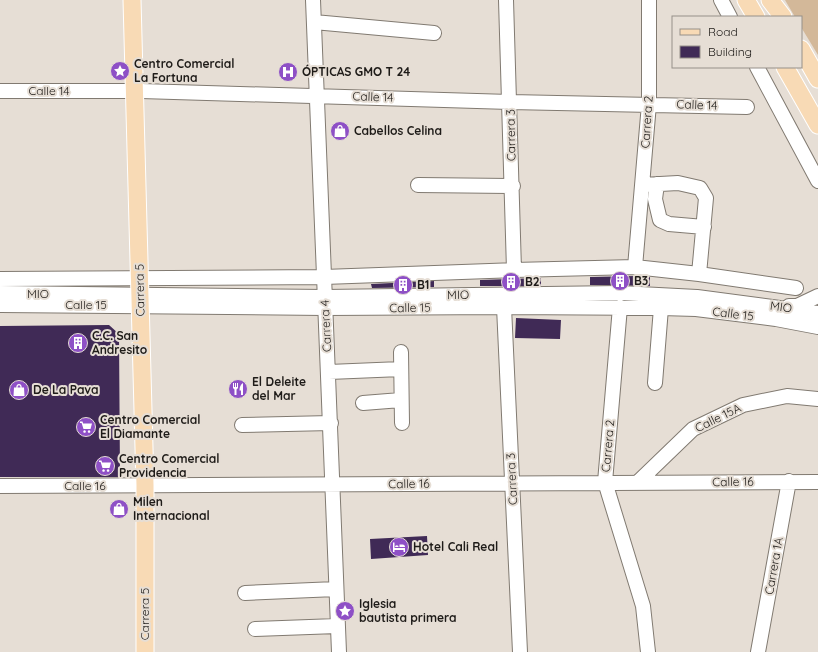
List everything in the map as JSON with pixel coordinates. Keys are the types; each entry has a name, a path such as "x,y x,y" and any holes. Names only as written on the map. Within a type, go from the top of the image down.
{"main road":[{"name":"Carrera 5","path":"132,0 145,485 145,652"},
{"path":"746,0 755,16"},
{"path":"770,0 782,16"},
{"path":"802,51 818,79"},
{"path":"786,68 818,125"}],"street":[{"name":"Carrera 4","path":"313,0 339,652"},
{"name":"Carrera 3","path":"506,0 514,270"},
{"name":"Carrera 2","path":"635,268 649,104 649,0"},
{"path":"721,0 729,16"},
{"path":"314,22 434,33"},
{"path":"758,68 818,181"},
{"name":"Calle 14","path":"0,91 135,91 747,107"},
{"path":"657,184 655,199 660,220 669,224 704,227"},
{"path":"642,185 678,184 700,188 706,198 699,274"},
{"path":"418,185 512,186"},
{"name":"Calle 15","path":"0,304 324,277 514,270 635,268 699,274 796,288"},
{"name":"Calle 15","path":"0,280 140,292"},
{"name":"MIO","path":"0,294 140,292 325,303 620,293 697,297 818,313"},
{"path":"779,307 797,306 818,296"},
{"name":"Calle 15","path":"325,303 504,307 620,307 704,310 776,319 818,327"},
{"name":"Carrera 3","path":"504,307 520,652"},
{"name":"Carrera 2","path":"620,307 605,482 643,606 648,652"},
{"path":"655,383 661,308"},
{"path":"401,352 402,423"},
{"path":"329,372 401,369"},
{"name":"Calle 15A","path":"637,483 692,429 743,405 787,396 818,399"},
{"path":"363,403 402,400"},
{"path":"242,425 331,423"},
{"name":"Carrera 1A","path":"758,652 789,481"},
{"name":"Calle 16","path":"0,486 333,485 512,482 818,482"},
{"path":"245,594 336,589"},
{"path":"255,629 337,626"}],"shaded area":[{"path":"785,0 818,0 818,55 802,29 802,16 794,16"}],"building":[{"name":"B3","path":"590,277 650,277 650,286 590,285"},
{"path":"541,278 541,286 480,286 480,280"},
{"path":"434,281 434,287 372,288 371,284"},
{"path":"516,318 561,320 560,339 515,338"},
{"path":"109,325 119,334 120,477 0,477 0,326"},
{"name":"Hotel Cali Real","path":"427,536 428,555 371,559 370,539"}],"place":[{"name":"Centro Comercial La Fortuna","path":"120,71"},
{"name":"ÓPTICAS GMO T 24","path":"288,72"},
{"name":"Cabellos Celina","path":"340,131"},
{"name":"B3","path":"620,281"},
{"name":"B2","path":"511,282"},
{"name":"B1","path":"403,285"},
{"name":"C.C. San Andresito","path":"78,343"},
{"name":"El Deleite del Mar","path":"238,389"},
{"name":"De La Pava","path":"19,390"},
{"name":"Centro Comercial El Diamante","path":"86,427"},
{"name":"Centro Comercial Providencia","path":"105,466"},
{"name":"Milen Internacional","path":"119,509"},
{"name":"Hotel Cali Real","path":"399,547"},
{"name":"Iglesia bautista primera","path":"345,611"}]}
